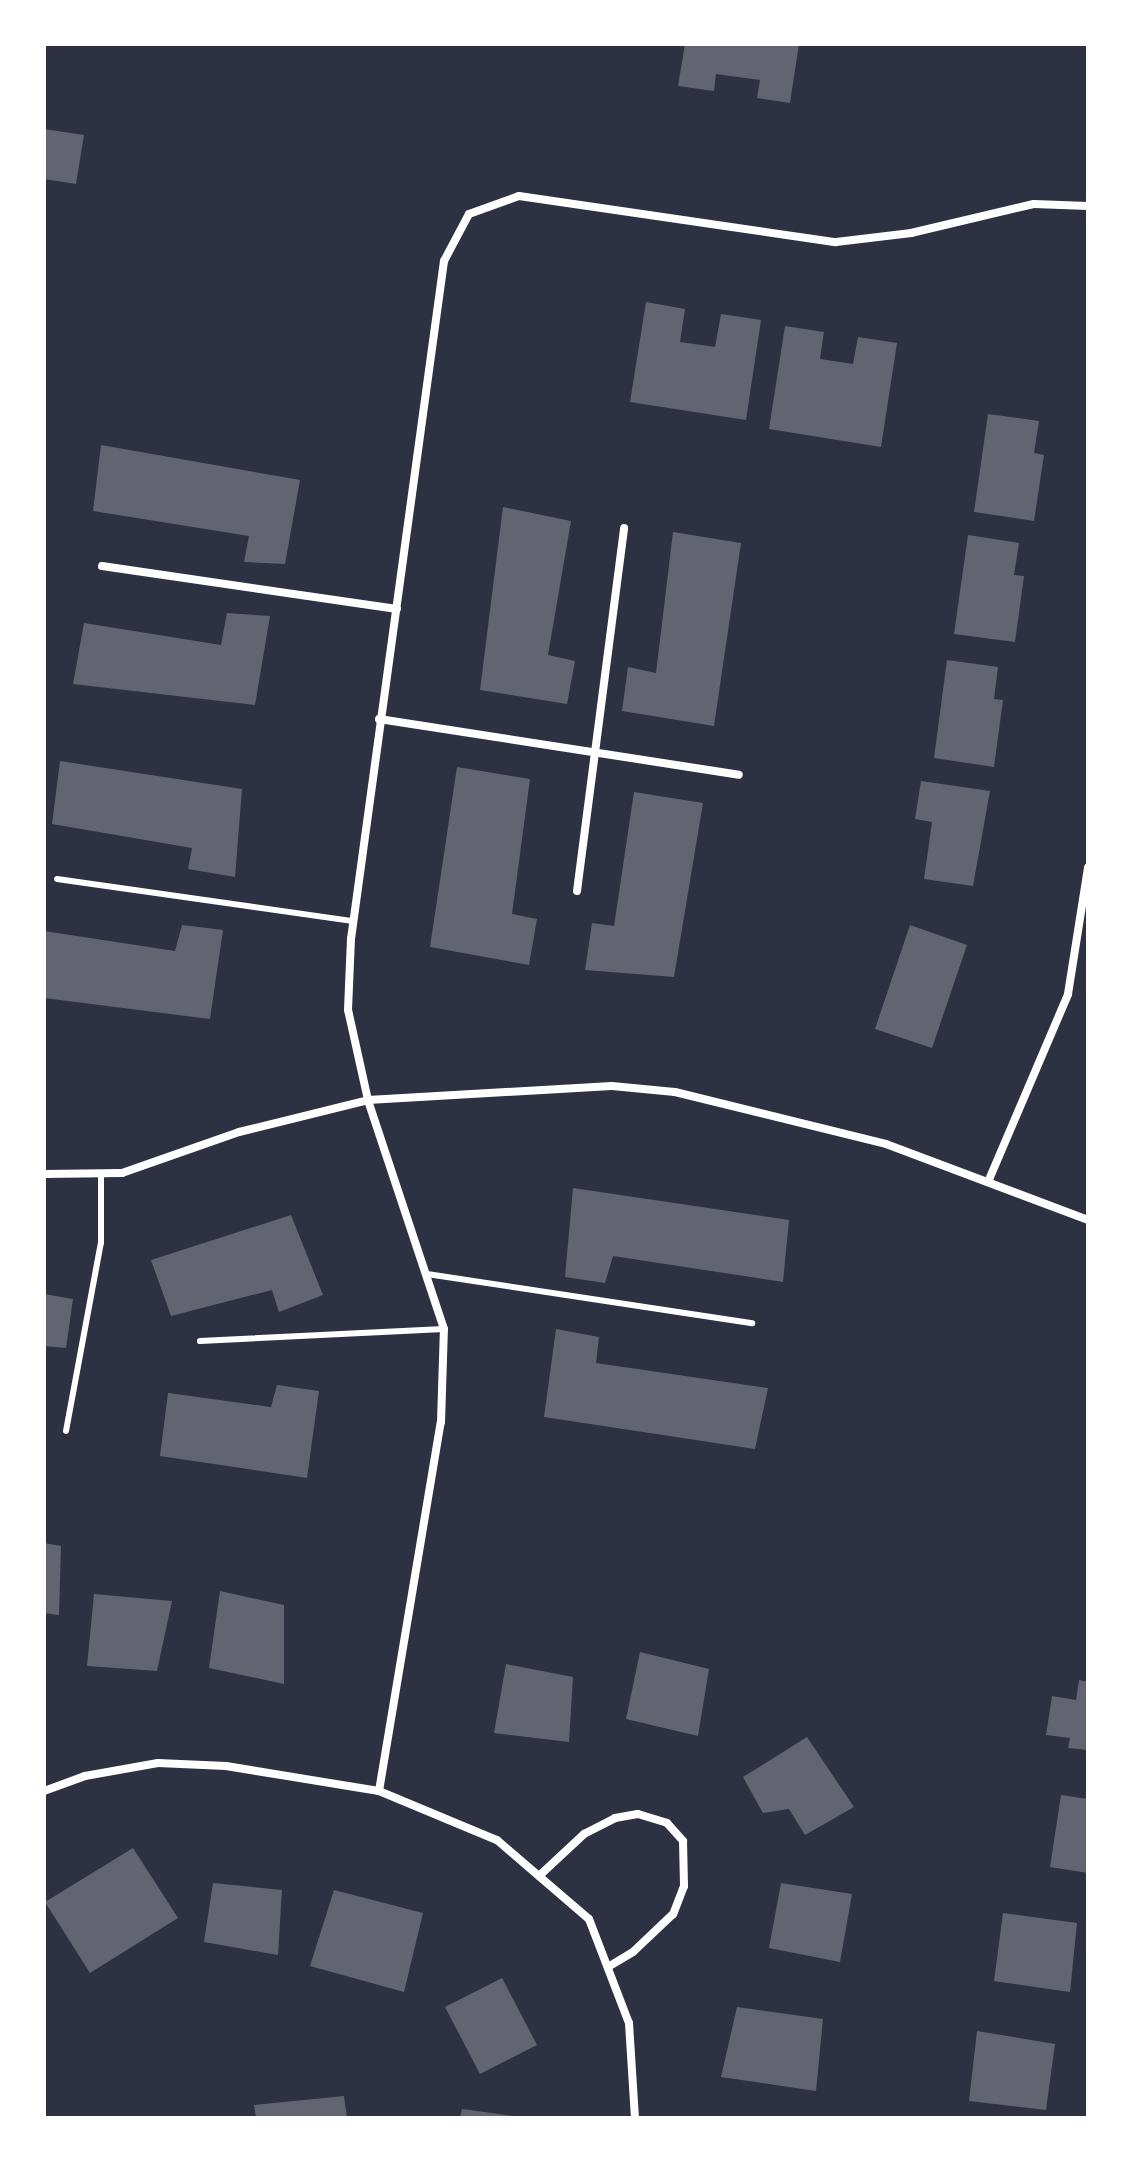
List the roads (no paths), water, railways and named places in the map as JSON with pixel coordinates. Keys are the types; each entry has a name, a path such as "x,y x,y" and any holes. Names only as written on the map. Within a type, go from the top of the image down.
{"street":[{"path":"379,1791 439,1436 444,1329 368,1100 348,1010 353,921 444,261 469,214 519,196 836,242 911,233 1034,204 1088,206"},
{"path":"577,891 624,528"},
{"path":"102,566 397,609"},
{"path":"379,719 739,775"},
{"path":"988,1182 1068,994 1088,868"},
{"path":"44,1174 122,1173 239,1132 368,1100 612,1086 675,1092 886,1144 1088,1220"},
{"path":"44,1791 85,1776 158,1763 226,1766 379,1791 497,1840 589,1919 629,2023 635,2118"},
{"path":"539,1876 584,1834 615,1818 638,1814 667,1823 683,1841 684,1886 673,1914 633,1952 608,1967"}],"lane":[{"path":"57,879 353,921"},
{"path":"66,1431 101,1243 101,1174"},
{"path":"427,1274 752,1323"},
{"path":"200,1341 444,1329"}]}
